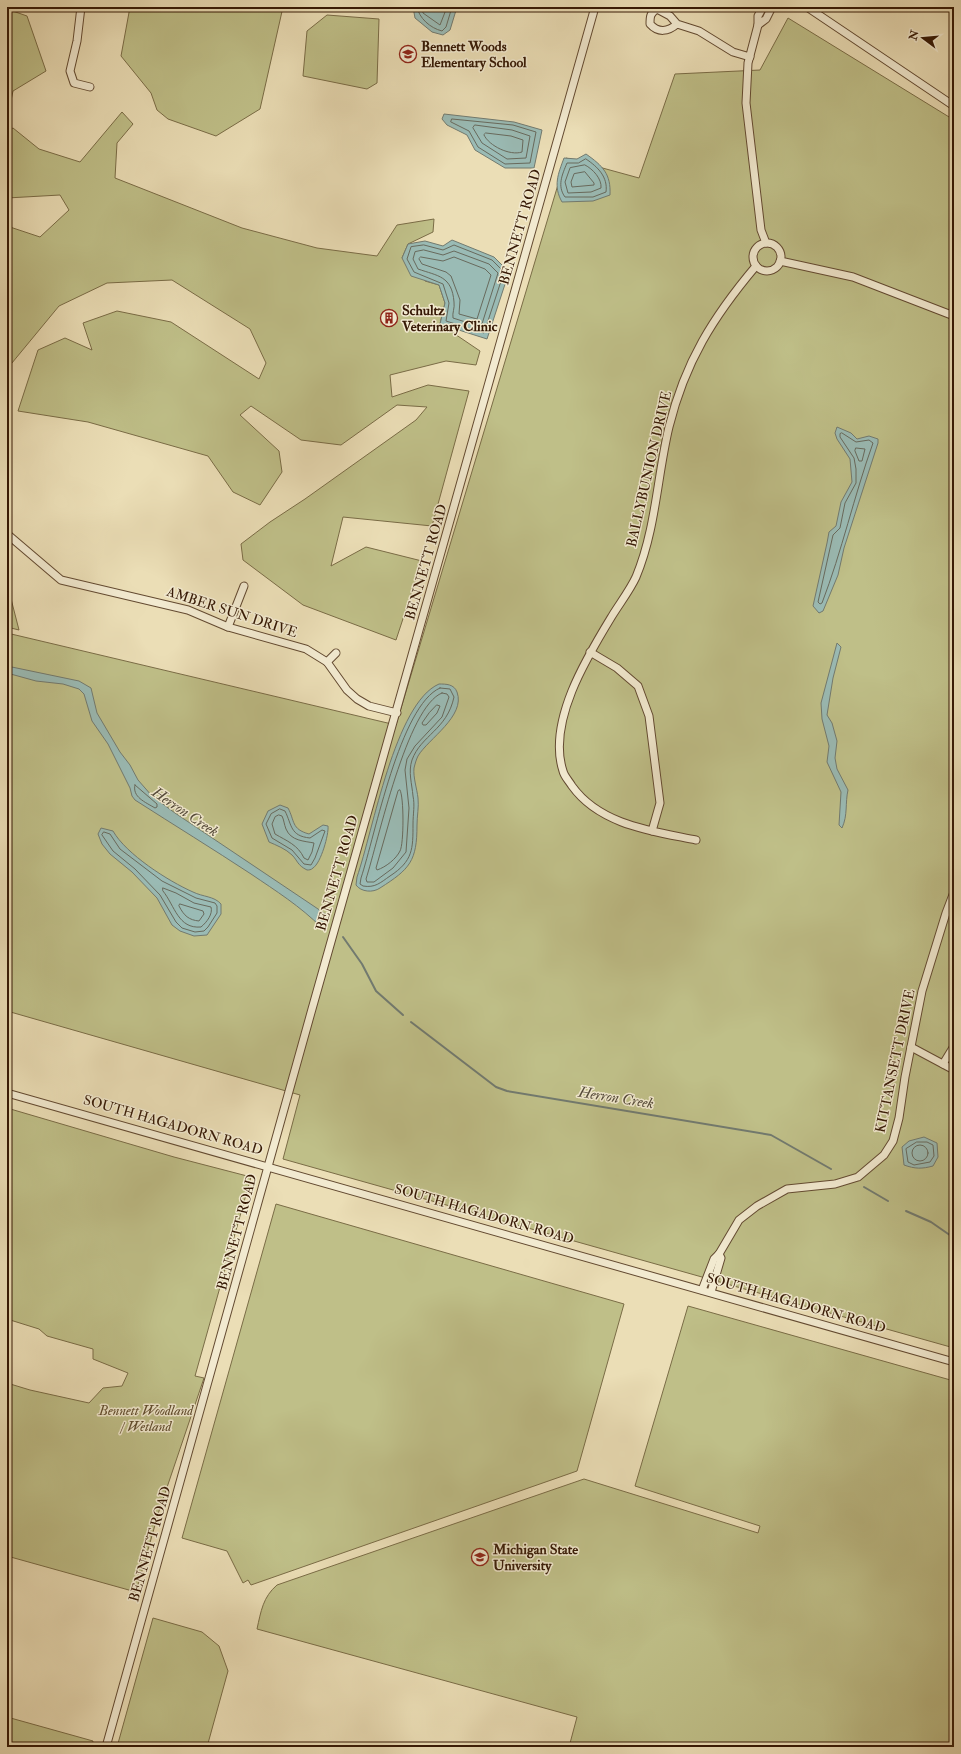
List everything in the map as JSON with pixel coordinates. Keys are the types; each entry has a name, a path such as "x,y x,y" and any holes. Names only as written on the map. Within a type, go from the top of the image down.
{"street":[{"path":"82,7 77,41 70,71 74,83 90,87"},
{"name":"BENNETT ROAD","path":"106,1747 268,1166 595,7"},
{"path":"763,7 758,16 758,25 750,57 746,83 746,105 762,230 766,243"},
{"path":"758,25 766,19 772,7"},
{"path":"807,7 954,106"},
{"path":"677,24 699,31 733,52 750,57"},
{"path":"766,243 774,245 778,248 780,253 780,261 776,268 763,271 756,266 753,257 754,251 761,244 766,243"},
{"path":"780,261 853,278 954,316"},
{"name":"BALLYBUNION DRIVE","path":"696,840 652,831 609,818 580,797 563,772 558,741 564,712 590,652 636,578 650,535 669,428 683,381 707,331 734,292 756,266"},
{"name":"AMBER SUN DRIVE","path":"7,534 61,580 188,610 228,626 306,649 327,662 347,690 357,699 369,706 397,713"},
{"path":"228,626 244,586"},
{"path":"590,652 617,668 638,686 649,716 660,803 652,831"},
{"path":"327,662 336,653"},
{"name":"KITTANSETT DRIVE","path":"702,1290 714,1259 719,1254 739,1220 757,1206 787,1190 835,1184 858,1178 884,1155 893,1141 900,1118 904,1077 922,992 946,913 954,892"},
{"path":"943,1064 954,1046"},
{"path":"911,1047 954,1070"},
{"name":"SOUTH HAGADORN ROAD","path":"7,1093 954,1362"},
{"name":"KITTANSETT DRIVE","path":"711,1292 721,1258 719,1254"}],"green space":[{"path":"130,7 283,7 260,109 216,136 168,119 157,110 151,93 121,56"},
{"path":"7,9 27,16 46,71 13,91 8,115"},
{"path":"327,15 379,19 377,83 367,89 303,76 307,31"},
{"path":"788,18 954,120 954,1348 283,1159 300,1095 7,1011 7,633 396,725 566,158 639,178 675,74 760,70"},
{"path":"122,112 133,124 117,143 115,178 242,228 317,248 377,256 397,225 434,219 433,232 408,244 402,258 425,281 439,285 445,303 440,324 480,351 476,365 446,361 390,375 392,397 428,385 469,391 432,526 343,517 331,566 366,547 422,561 396,640 303,605 243,560 241,544 416,420 427,407 397,405 341,445 301,440 251,406 240,415 279,451 282,472 260,505 233,492 208,456 88,422 18,411 38,350 65,338 92,350 83,323 117,311 171,322 259,379 266,363 250,329 172,280 107,283 59,306 7,369 7,226 40,237 69,210 60,195 7,198 7,131 13,128 39,149 80,162"},
{"path":"7,590 9,591 19,630 7,627"},
{"name":"Bennett Woodland / Wetland","path":"7,1108 174,1157 251,1177 195,1376 204,1378 159,1511 136,1592 7,1556 7,1383 30,1390 89,1403 103,1388 122,1386 128,1373 93,1359 93,1349 47,1336 39,1329 7,1319"},
{"path":"276,1204 624,1304 577,1471 251,1585 248,1580 243,1583 227,1551 182,1538"},
{"path":"688,1306 954,1381 954,1747 569,1747 577,1717 257,1629 261,1610 266,1599 277,1585 584,1479 758,1533 760,1526 635,1486"},
{"path":"153,1618 202,1632 219,1646 228,1671 207,1747 117,1747"},
{"path":"7,1717 93,1741 92,1747 7,1747"}],"water":[{"path":"413,7 457,7 450,30 443,35 432,32 415,18"},
{"path":"444,114 514,122 542,130 534,168 505,168 475,150 467,135 447,125 442,119"},
{"path":"586,154 605,171 609,181 610,195 593,201 562,202 559,196 557,180 564,158 577,159"},
{"path":"452,240 494,257 509,272 487,339 440,324 445,303 439,285 411,276 402,258 408,244 425,241 443,246"},
{"path":"837,427 851,433 857,439 869,436 878,439 878,443 844,548 838,575 823,611 819,613 813,606 829,532 836,526 841,502 852,482 850,459 837,439 835,433"},
{"path":"837,643 841,647 833,678 827,715 832,723 837,741 835,758 837,769 848,790 845,818 842,828 839,825 841,792 827,762 829,746 822,719 821,703"},
{"path":"7,666 79,681 91,688 97,713 138,780 152,796 327,915 322,928 314,920 270,887 135,800 108,744 92,721 84,694 79,689 63,684 36,681 7,673"},
{"path":"439,684 447,684 454,687 457,692 458,701 456,710 445,727 423,749 415,764 414,775 418,805 417,837 413,856 405,869 377,890 371,891 361,889 356,885 357,877 378,801 398,741 410,716 424,696"},
{"path":"280,805 288,808 294,824 303,832 309,834 323,825 328,826 322,855 312,869 307,870 299,865 290,853 269,842 262,824 268,811"},
{"path":"101,828 113,831 127,849 160,874 197,894 215,899 221,904 221,914 207,935 194,936 180,931 172,925 157,898 132,872 110,854 102,844 98,834"},
{"path":"924,1137 937,1143 938,1157 933,1166 918,1168 904,1165 902,1147 909,1141"}],"waterway":[{"name":"Herron Creek","path":"343,937 362,964 376,991 403,1015"},
{"name":"Herron Creek","path":"411,1022 496,1087 507,1091 771,1135 831,1169"},
{"name":"Herron Creek","path":"864,1187 888,1201"},
{"name":"Herron Creek","path":"906,1211 931,1222 954,1238"}],"place":[{"name":"Bennett Woods Elementary School","path":"408,54"},
{"name":"Schultz Veterinary Clinic","path":"389,318"},
{"name":"Michigan State University","path":"480,1557"}]}
